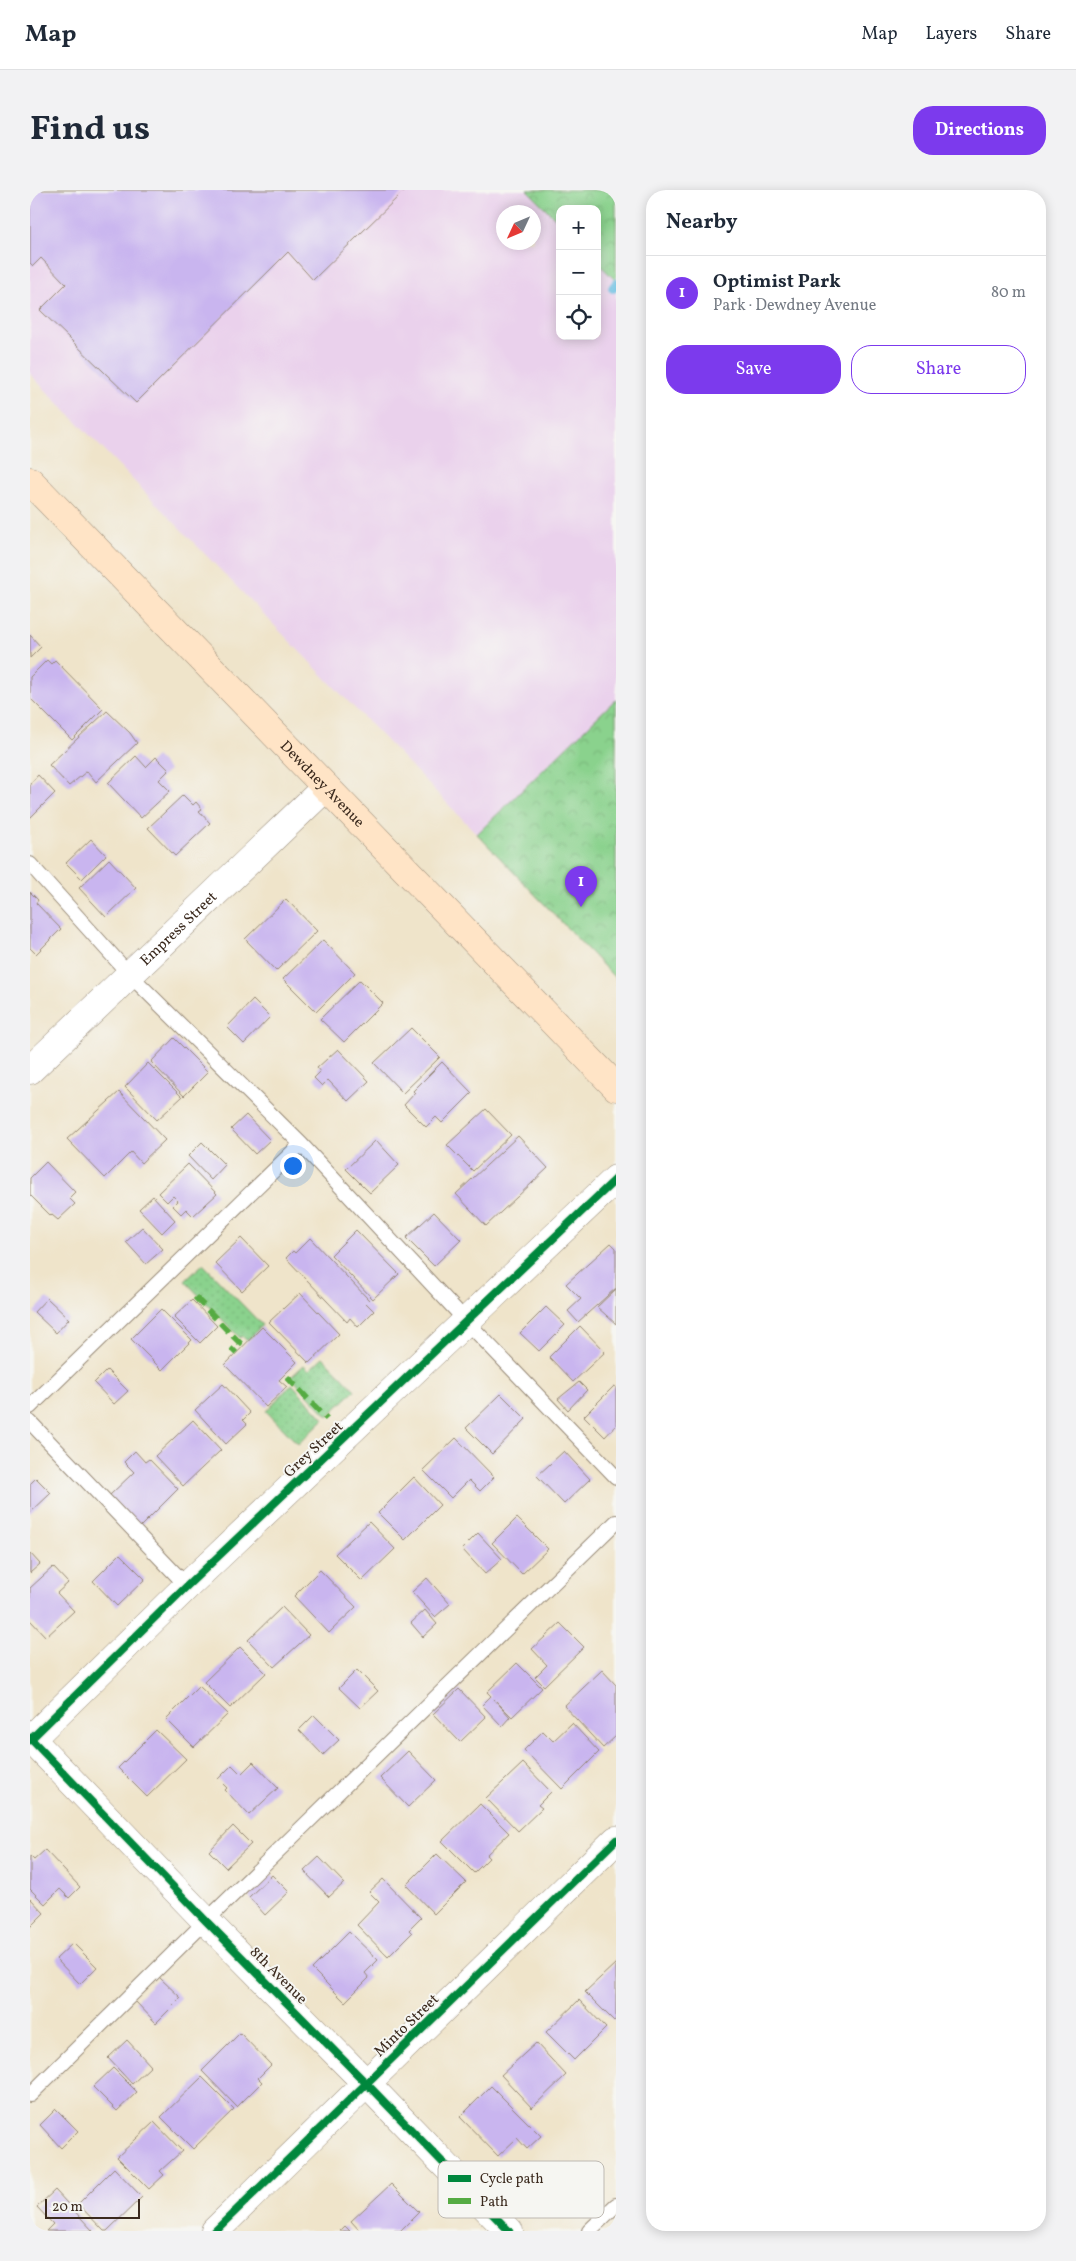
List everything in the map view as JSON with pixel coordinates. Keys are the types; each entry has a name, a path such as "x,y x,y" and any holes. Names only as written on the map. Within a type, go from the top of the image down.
{"main road":[{"name":"Dewdney Avenue","path":"30,481 616,1087"}],"street":[{"name":"Empress Street","path":"30,1070 326,787"},
{"name":"Grey Street","path":"30,1739 187,1586 616,1179"},
{"name":"8th Avenue","path":"30,1739 442,2161"},
{"name":"Minto Street","path":"215,2231 616,1840"},
{"name":"8th Avenue","path":"497,2218 509,2231"}],"lane":[{"path":"30,864 129,974 301,1144 467,1322 616,1477"},
{"path":"30,1407 301,1144"},
{"path":"30,1422 187,1586"},
{"path":"30,2095 616,1522"},
{"path":"604,2217 616,2205"},
{"path":"589,2231 602,2218"}],"shaded area":[{"path":"30,190 527,190 556,219 556,340 601,340 601,266 616,281 616,699 477,834 30,374"}],"green space":[{"path":"527,190 616,190 616,281 601,266 601,205 556,205 556,219"},
{"path":"616,699 616,979 477,834"},
{"path":"203,1264 262,1325 247,1341 242,1336 240,1338 185,1281"},
{"path":"323,1357 355,1390 328,1416 291,1377 304,1365 309,1370"},
{"path":"292,1384 324,1419 298,1444 266,1411"}],"building":[{"path":"30,190 405,190 313,280 288,252 136,403 40,310 66,284 41,258 33,266 30,263"},
{"path":"30,635 41,647 30,658"},
{"path":"47,660 51,664 55,660 103,709 72,740 30,698 30,677"},
{"path":"107,711 130,733 137,743 96,782 87,771 69,786 49,765"},
{"path":"136,756 146,767 156,757 169,770 159,780 170,791 141,818 108,783"},
{"path":"38,775 55,793 30,818 30,784"},
{"path":"183,795 193,805 196,802 202,809 199,811 210,823 175,856 148,828"},
{"path":"91,839 106,855 82,879 66,863"},
{"path":"109,859 136,888 106,917 79,888"},
{"path":"30,892 38,900 36,903 61,929 36,954 30,948"},
{"path":"286,899 317,931 276,971 245,939"},
{"path":"323,940 355,973 316,1012 283,979"},
{"path":"360,980 383,1003 344,1042 320,1019"},
{"path":"253,1000 270,1017 244,1044 227,1027"},
{"path":"411,1028 440,1057 403,1093 374,1063"},
{"path":"174,1038 208,1072 184,1096 151,1062"},
{"path":"338,1049 369,1081 348,1101 328,1080 322,1086 314,1078 320,1072 317,1068"},
{"path":"442,1062 472,1093 442,1123 436,1117 426,1127 404,1105 415,1093 413,1091"},
{"path":"148,1063 182,1097 157,1120 125,1087"},
{"path":"119,1092 165,1140 141,1163 131,1152 105,1178 67,1139"},
{"path":"486,1109 511,1135 473,1171 447,1145"},
{"path":"246,1115 270,1140 255,1154 231,1129"},
{"path":"518,1136 548,1168 486,1226 456,1194"},
{"path":"376,1140 399,1165 370,1193 346,1169"},
{"path":"202,1142 225,1165 211,1180 188,1156"},
{"path":"46,1162 75,1192 69,1198 75,1204 58,1220 51,1216 30,1195 30,1178"},
{"path":"188,1164 217,1194 193,1216 186,1209 181,1214 173,1206 178,1201 173,1196 167,1202 158,1193"},
{"path":"153,1196 175,1220 162,1233 139,1209"},
{"path":"434,1212 461,1240 434,1266 406,1238"},
{"path":"142,1227 163,1249 146,1264 126,1242"},
{"path":"356,1230 399,1274 373,1299 331,1255"},
{"path":"241,1238 268,1266 242,1291 215,1263"},
{"path":"310,1238 369,1300 366,1303 374,1311 358,1327 350,1318 347,1322 286,1258 293,1251 295,1253"},
{"path":"611,1243 616,1248 616,1288 578,1322 568,1311 581,1299 566,1284"},
{"path":"616,1289 616,1324 597,1307"},
{"path":"300,1293 339,1334 309,1363 269,1322"},
{"path":"47,1298 69,1319 56,1333 34,1312"},
{"path":"192,1300 217,1326 200,1343 174,1317"},
{"path":"546,1307 565,1325 539,1351 520,1333"},
{"path":"161,1309 192,1340 162,1370 131,1339"},
{"path":"580,1326 605,1352 573,1382 549,1357"},
{"path":"262,1327 297,1362 279,1380 287,1387 266,1407 225,1365"},
{"path":"107,1370 128,1391 114,1404 94,1383"},
{"path":"579,1382 587,1390 568,1410 558,1399"},
{"path":"223,1384 250,1413 243,1420 247,1424 226,1444 195,1410"},
{"path":"614,1386 616,1387 616,1425 605,1437 584,1416"},
{"path":"501,1394 526,1419 492,1454 466,1428"},
{"path":"193,1420 221,1450 183,1486 155,1456"},
{"path":"456,1438 494,1477 480,1491 469,1480 451,1498 423,1470"},
{"path":"135,1451 145,1462 149,1459 178,1489 139,1528 109,1496 134,1472 124,1462"},
{"path":"564,1451 590,1479 564,1504 537,1476"},
{"path":"414,1477 440,1505 405,1540 378,1513"},
{"path":"36,1478 51,1493 30,1513 30,1484"},
{"path":"517,1518 548,1549 522,1574 492,1543"},
{"path":"369,1522 395,1549 362,1581 335,1554"},
{"path":"478,1533 502,1559 485,1574 462,1549"},
{"path":"30,1553 40,1564 30,1573"},
{"path":"120,1554 145,1579 117,1606 93,1581"},
{"path":"53,1567 68,1583 57,1593 74,1611 46,1637 30,1620 30,1588"},
{"path":"320,1570 356,1607 329,1633 294,1596"},
{"path":"427,1578 450,1604 435,1617 412,1592"},
{"path":"282,1607 309,1635 274,1667 248,1640"},
{"path":"425,1610 437,1624 423,1637 411,1623"},
{"path":"560,1623 584,1647 544,1686 535,1677 547,1665 532,1649"},
{"path":"240,1647 266,1673 230,1708 204,1682"},
{"path":"517,1663 542,1688 512,1717 494,1699 510,1717 502,1726 482,1705 491,1696 487,1692"},
{"path":"357,1670 378,1691 360,1708 339,1688"},
{"path":"602,1670 616,1685 616,1736 603,1748 564,1706"},
{"path":"199,1686 228,1714 194,1747 166,1719"},
{"path":"459,1689 486,1717 460,1742 433,1714"},
{"path":"314,1715 339,1740 323,1755 299,1730"},
{"path":"572,1723 599,1752 562,1789 524,1750 543,1731 553,1741"},
{"path":"156,1730 186,1759 147,1797 118,1768"},
{"path":"408,1751 436,1780 408,1807 380,1778"},
{"path":"253,1762 278,1788 249,1815 225,1790 227,1788 218,1779 232,1765 241,1774"},
{"path":"523,1763 551,1792 538,1805 542,1808 518,1831 486,1798"},
{"path":"480,1804 509,1833 486,1855 489,1858 474,1873 442,1841"},
{"path":"233,1826 251,1844 226,1868 209,1851"},
{"path":"45,1850 80,1887 69,1898 60,1889 45,1904 30,1889 30,1856 34,1860"},
{"path":"437,1854 466,1882 434,1914 406,1885"},
{"path":"319,1857 344,1883 329,1897 304,1871"},
{"path":"272,1875 289,1892 265,1915 249,1897"},
{"path":"383,1879 421,1918 409,1930 412,1933 388,1957 357,1925 379,1902 369,1892"},
{"path":"30,1898 44,1913 30,1927"},
{"path":"349,1932 378,1960 365,1973 369,1978 345,2002 312,1969"},
{"path":"73,1943 97,1967 80,1984 56,1959"},
{"path":"616,1963 616,2019 614,2021 585,1992"},
{"path":"159,1977 181,1998 156,2023 135,2001"},
{"path":"579,2000 606,2028 574,2060 546,2032"},
{"path":"240,2033 271,2065 258,2078 262,2082 237,2107 202,2071"},
{"path":"127,2040 151,2066 132,2084 108,2058"},
{"path":"536,2043 566,2075 532,2108 501,2075"},
{"path":"113,2068 137,2092 117,2111 93,2087"},
{"path":"202,2077 234,2109 193,2149 161,2117"},
{"path":"491,2086 541,2136 527,2149 517,2138 498,2156 460,2117"},
{"path":"56,2109 78,2131 61,2148 40,2125"},
{"path":"154,2122 182,2151 160,2171 164,2175 149,2189 117,2157"},
{"path":"114,2168 142,2197 107,2231 104,2231 78,2204"},
{"path":"391,2184 419,2212 400,2231 360,2231 351,2221"},
{"path":"55,2190 93,2231 46,2231 53,2224 37,2207"},
{"path":"345,2226 350,2231 340,2231"}],"waterway":[{"path":"613,288 616,284"}],"marked path":[{"path":"195,1297 240,1343 233,1350 236,1353"},
{"path":"287,1377 327,1419"}],"cycle path":[{"path":"30,1740 187,1586 616,1179"},
{"path":"30,1738 441,2161"},
{"path":"215,2231 616,1840"},
{"path":"496,2218 509,2231"}],"place":[{"name":"Optimist Park","path":"581,907"}]}
